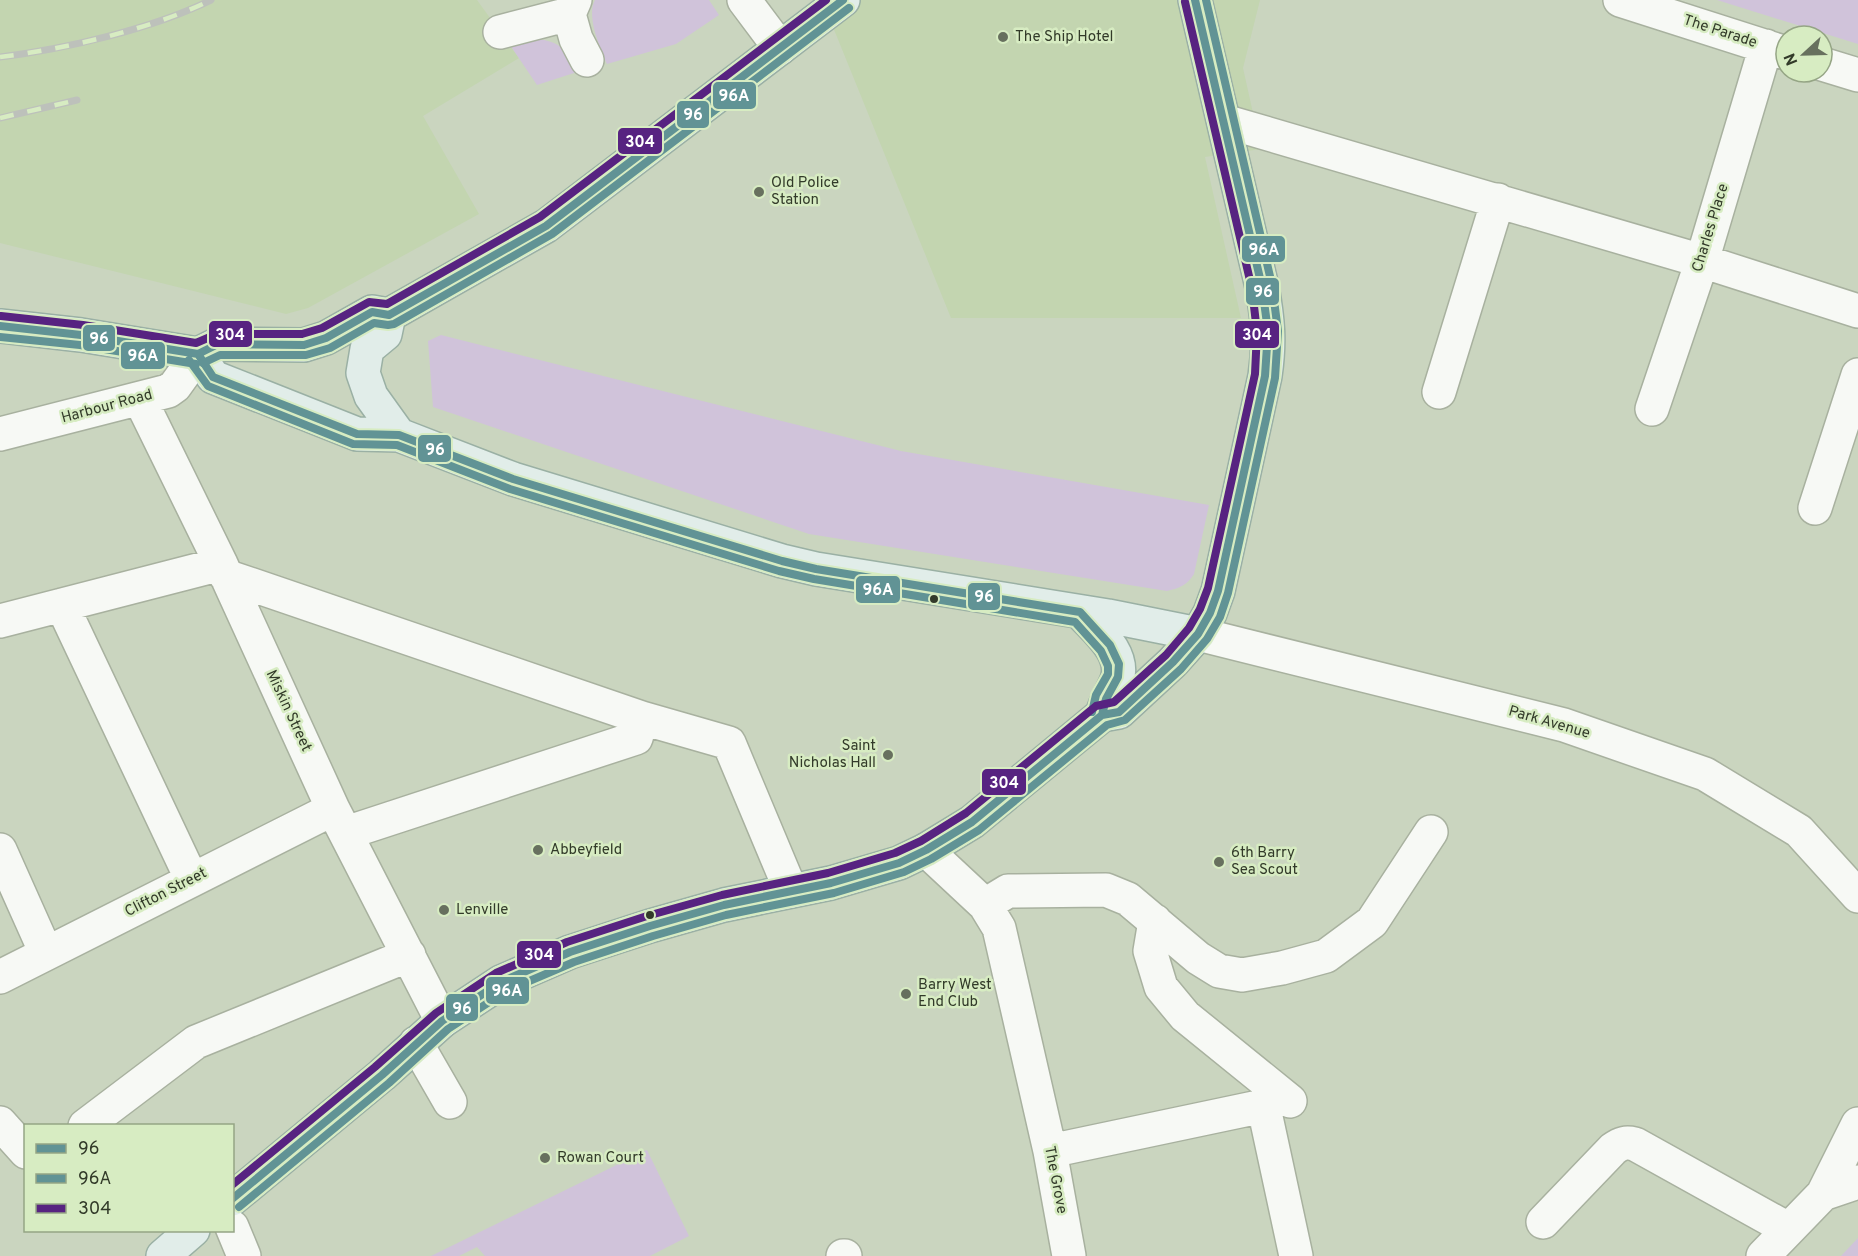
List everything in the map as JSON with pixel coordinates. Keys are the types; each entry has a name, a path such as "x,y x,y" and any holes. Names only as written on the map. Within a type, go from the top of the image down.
{"main road":[{"path":"0,326 81,335 198,354 218,344 304,345 326,338 372,312 389,315 546,226 843,0"},
{"path":"234,1197 373,1083 442,1021 501,982 570,952 687,915 862,875 926,850 972,822 1102,715 1119,712 1173,662 1198,634 1210,613 1218,591 1265,376 1269,346 1268,320 1195,0"},
{"path":"389,315 385,334 367,349 363,373 371,396 399,435"},
{"path":"198,354 213,377 357,434 399,435 513,479 782,561 816,569 1080,612 1198,634"},
{"path":"1080,612 1110,645 1119,664 1118,677 1106,699 1102,715"},
{"path":"163,1256 191,1232"}],"street":[{"path":"744,0 780,48"},
{"name":"The Parade","path":"1620,0 1774,48"},
{"path":"500,32 572,7 576,39 586,60"},
{"name":"Charles Place","path":"1652,409 1774,55"},
{"path":"1834,67 1858,75"},
{"path":"1224,121 1702,261 1858,311"},
{"path":"1439,392 1498,200"},
{"name":"Harbour Road","path":"0,434 168,391 175,386 198,354"},
{"path":"1815,508 1858,375"},
{"name":"Miskin Street","path":"140,399 223,570 339,821 442,1021"},
{"path":"0,621 223,570 642,718 729,743 791,891"},
{"path":"62,605 192,880"},
{"name":"Park Avenue","path":"1198,634 1564,725 1705,774 1799,831 1858,896"},
{"name":"Clifton Street","path":"0,977 192,880 339,821 636,738 642,718"},
{"path":"985,905 1008,891 1106,890 1128,899 1198,958 1219,971 1242,975 1282,968 1326,956 1372,922 1431,832"},
{"path":"0,850 46,953"},
{"name":"The Grove","path":"926,850 985,905 999,928 1050,1151 1070,1256"},
{"path":"1155,921 1150,951 1161,987 1185,1016 1290,1101"},
{"path":"86,1124 196,1042 409,955"},
{"path":"416,1043 450,1102"},
{"path":"1050,1151 1254,1108 1266,1117 1296,1256"},
{"path":"0,1123 24,1150"},
{"path":"1763,1256 1823,1194 1858,1124"},
{"path":"1543,1222 1619,1144 1628,1142 1788,1228"},
{"path":"1823,1194 1858,1182"},
{"path":"234,1232 244,1256"}],"shaded area":[{"path":"0,0 477,0 519,58 423,116 479,214 308,308 286,314 0,243"},
{"path":"595,0 709,0 719,15 676,44 607,64 593,23"},
{"path":"822,0 1260,0 1243,68 1261,149 1205,157 1241,318 951,318"},
{"path":"1717,0 1858,0 1858,44 1834,37 1834,24 1794,24"},
{"path":"530,38 560,46 569,56 577,72 537,85 508,42"},
{"path":"441,335 901,451 1209,505 1194,574 1183,586 1167,591 809,534 433,407 428,341"},
{"path":"647,1150 689,1236 650,1256 485,1256 477,1247 459,1256 431,1256"},
{"path":"1858,1238 1858,1256 1841,1256"}],"railway":[{"path":"0,57 52,49 135,29 211,0"},
{"path":"0,118 77,100"}],"transit line":[{"name":"304","path":"1,316 83,325 196,343 217,334 302,334 322,328 369,302 387,304 540,217 826,0"},
{"name":"96","path":"198,354 218,344 304,345 326,338 372,312 389,315 546,226 843,0"},
{"name":"96","path":"234,1197 382,1075 442,1021 501,982 570,952 650,926 724,905 831,883 899,863 926,850 972,822 1102,715 1119,712 1173,662 1198,634 1210,613 1218,591 1265,376 1268,331 1262,287 1195,0"},
{"name":"96A","path":"239,1207 389,1083 448,1029 506,991 574,962 653,936 726,915 834,893 904,872 931,859 979,830 1107,725 1125,720 1181,669 1207,639 1220,617 1228,593 1275,378 1278,331 1272,285 1206,0"},
{"name":"304","path":"234,1183 375,1067 436,1013 496,973 567,942 647,916 722,895 828,873 895,853 921,841 966,813 1096,706 1114,702 1166,655 1189,628 1208,588 1255,374 1257,332 1252,289 1185,2"},
{"name":"96A","path":"203,363 220,355 306,355 330,348 374,323 394,324 552,234 849,8"},
{"name":"96","path":"0,326 81,335 198,354"},
{"name":"96A","path":"0,337 80,345 196,364"},
{"name":"96","path":"198,354 213,377 357,434 399,435 513,479 782,561 816,569 1080,612 1110,645 1119,664 1118,677 1106,699 1102,715"},
{"name":"96A","path":"189,360 208,386 353,444 397,445 510,489 779,571 814,579 1075,622 1101,651 1108,666 1108,674 1096,695 1092,712"}],"place":[{"name":"The Ship Hotel","path":"1003,37"},
{"name":"Old Police Station","path":"759,192"},
{"name":"Saint Nicholas Hall","path":"888,755"},
{"name":"Abbeyfield","path":"538,850"},
{"name":"6th Barry Sea Scout","path":"1219,862"},
{"name":"Lenville","path":"444,910"},
{"name":"Barry West End Club","path":"906,994"},
{"name":"Rowan Court","path":"545,1158"}]}
